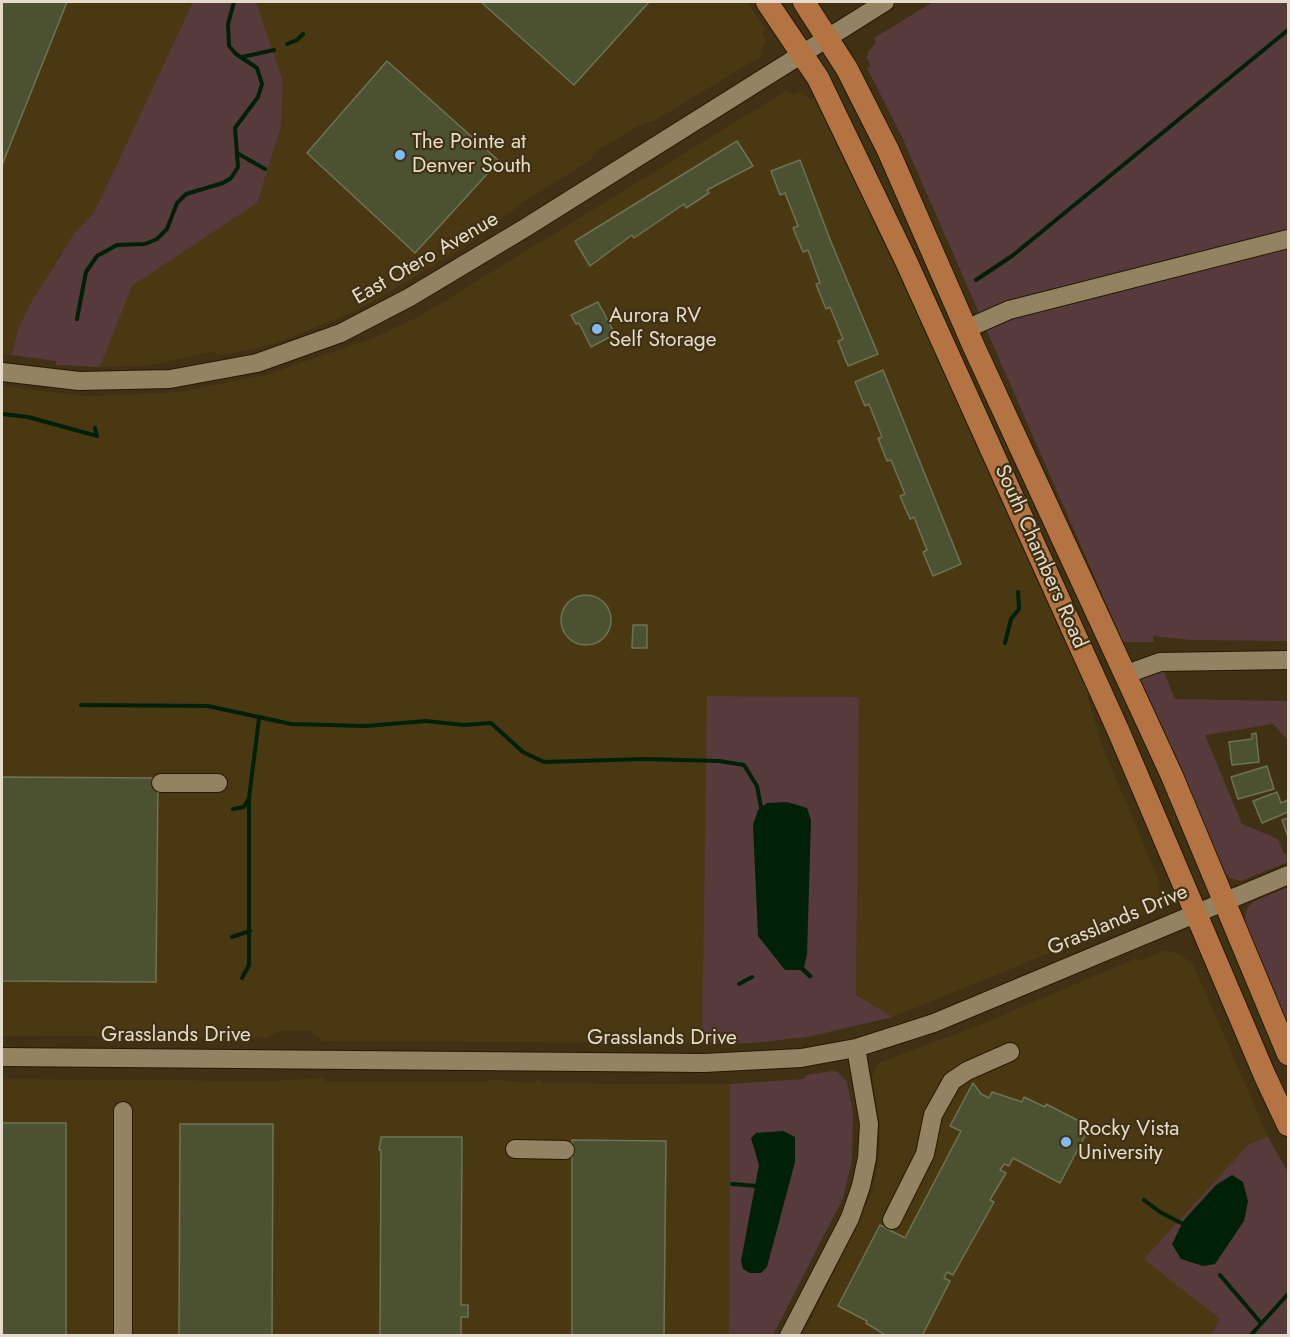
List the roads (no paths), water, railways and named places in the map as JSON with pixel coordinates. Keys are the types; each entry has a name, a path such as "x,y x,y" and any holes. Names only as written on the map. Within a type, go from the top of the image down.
{"main road":[{"name":"South Chambers Road","path":"767,2 804,53 851,141 1047,572 1288,1125"},
{"name":"South Chambers Road","path":"804,2 827,37 881,134 966,329 1172,776 1288,1054"},
{"path":"1047,572 1073,602 1094,651 1106,670 1124,675"}],"street":[{"name":"East Otero Avenue","path":"2,372 79,381 170,379 257,363 312,345 361,324 410,297 885,2"},
{"path":"966,329 1009,310 1288,239"},
{"path":"1124,675 1160,662 1288,660"},
{"path":"161,783 218,783"},
{"name":"Grasslands Drive","path":"2,1057 704,1063 786,1059 856,1048 934,1023 1288,875"},
{"path":"789,1335 850,1218 861,1186 867,1158 868,1124 856,1048"},
{"path":"892,1220 926,1154 933,1115 952,1082 967,1071 1010,1052"},
{"path":"123,1111 123,1335"},
{"path":"515,1149 565,1150"}],"waterway":[{"path":"77,319 86,272 97,256 117,245 145,244 157,239 167,229 177,203 186,194 223,183 231,178 238,167 235,128 258,97 262,84 257,68 236,54 229,46 228,24 234,2"},
{"path":"976,280 1012,256 1288,30"},
{"path":"287,44 297,40 303,34"},
{"path":"242,57 274,50"},
{"path":"237,153 265,169"},
{"path":"2,414 28,417 97,436 95,428"},
{"path":"1005,643 1011,619 1019,609 1018,592"},
{"path":"81,705 208,706 291,724 366,726 426,721 464,725 491,723 523,752 544,762 645,759 719,761 744,765 757,786 762,812"},
{"path":"233,809 244,807 249,798 259,719"},
{"path":"242,978 249,965 249,798"},
{"path":"232,937 250,931"},
{"path":"739,984 752,977"},
{"path":"732,1184 758,1186"},
{"path":"1144,1200 1160,1212 1187,1226"},
{"path":"1220,1275 1261,1323"},
{"path":"1250,1336 1288,1294"}],"place":[{"name":"The Pointe at Denver South","path":"400,155"},
{"name":"Aurora RV Self Storage","path":"597,329"},
{"name":"Rocky Vista University","path":"1066,1142"}]}
